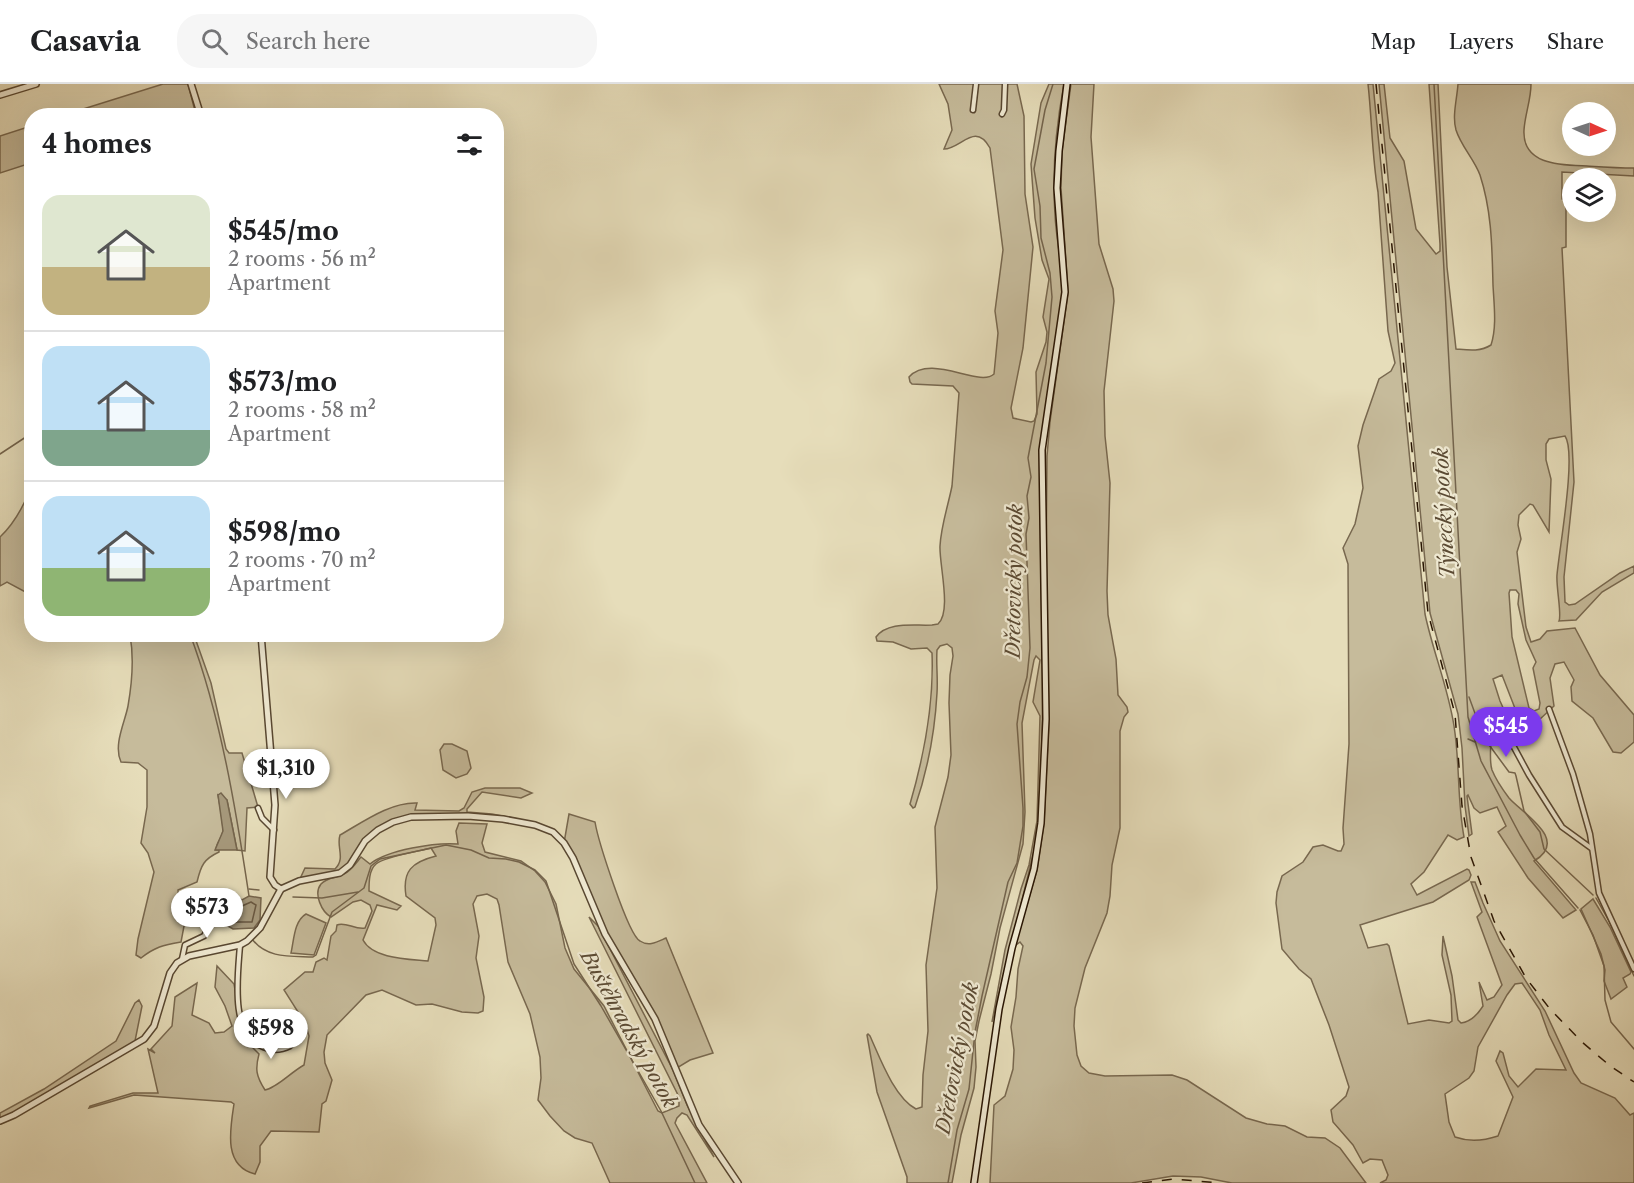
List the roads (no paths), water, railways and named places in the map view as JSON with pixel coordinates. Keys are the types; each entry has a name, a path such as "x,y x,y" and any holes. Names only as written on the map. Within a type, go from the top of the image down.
{"street":[{"path":"0,95 36,84"},
{"path":"191,84 198,108"},
{"path":"973,110 976,84"},
{"path":"1002,114 1005,84"},
{"path":"974,1183 999,1009 1012,948 1034,869 1041,823 1046,719 1042,450 1065,292 1057,188 1067,84"},
{"path":"262,642 274,783 275,831 270,877 281,889"},
{"path":"1549,709 1573,774 1590,834 1599,893 1634,969"},
{"path":"1509,738 1562,827 1592,848"},
{"path":"258,808 262,818 275,831"},
{"path":"182,959 240,945 247,941 260,928 281,889 299,881 340,873 350,865 365,841 378,830 393,822 411,817 468,816 503,819 535,825 554,832 573,858 605,934 655,1019 699,1125 738,1183"},
{"path":"0,1121 144,1039 157,1020 170,973 182,959 185,945 202,938 211,923"},
{"path":"240,945 237,992 246,1034 262,1047 275,1050 290,1046"}],"water":[{"path":"221,793 227,800 237,850 215,850 223,831 218,795"},
{"path":"230,894 242,900 249,896 261,898 260,920 254,928 233,929 226,925 223,898"}],"waterway":[{"name":"Dřetovický potok","path":"948,1183 957,1130 969,1089 975,1032 982,996 1008,882 1017,863 1023,826 1017,724 1027,677 1030,648 1026,534 1029,518 1027,496 1031,477 1028,458 1046,363 1052,297 1050,273 1041,238 1040,206 1034,169 1045,110 1053,84"},
{"name":"Týnecký potok","path":"1434,84 1468,717 1481,761 1520,835 1534,858 1578,908"},
{"name":"Buštěhradský potok","path":"0,454 24,438"},
{"name":"Buštěhradský potok","path":"193,642 219,731 233,797 249,896"},
{"path":"1469,697 1484,738 1509,772 1515,773 1524,811 1540,832 1544,849 1593,895"},
{"name":"Týnecký potok","path":"1468,739 1475,742"},
{"name":"Buštěhradský potok","path":"252,939 272,953 313,957 316,955 332,912 364,888 371,866 380,859 446,845 471,850 489,858 519,862 535,870 546,881 574,964 601,1006 661,1111 695,1183"},
{"path":"249,889 259,890"},
{"path":"293,897 322,898 358,892"},
{"path":"1596,898 1634,976"},
{"name":"Týnecký potok","path":"1580,910 1593,935 1604,966 1605,1000 1611,1022 1634,1049"}],"railway":[{"path":"1376,84 1428,613 1455,714 1462,806 1471,857 1494,921 1526,978 1550,1009 1582,1042 1634,1082"},
{"path":"1142,1183 1173,1179 1220,1183"}]}
